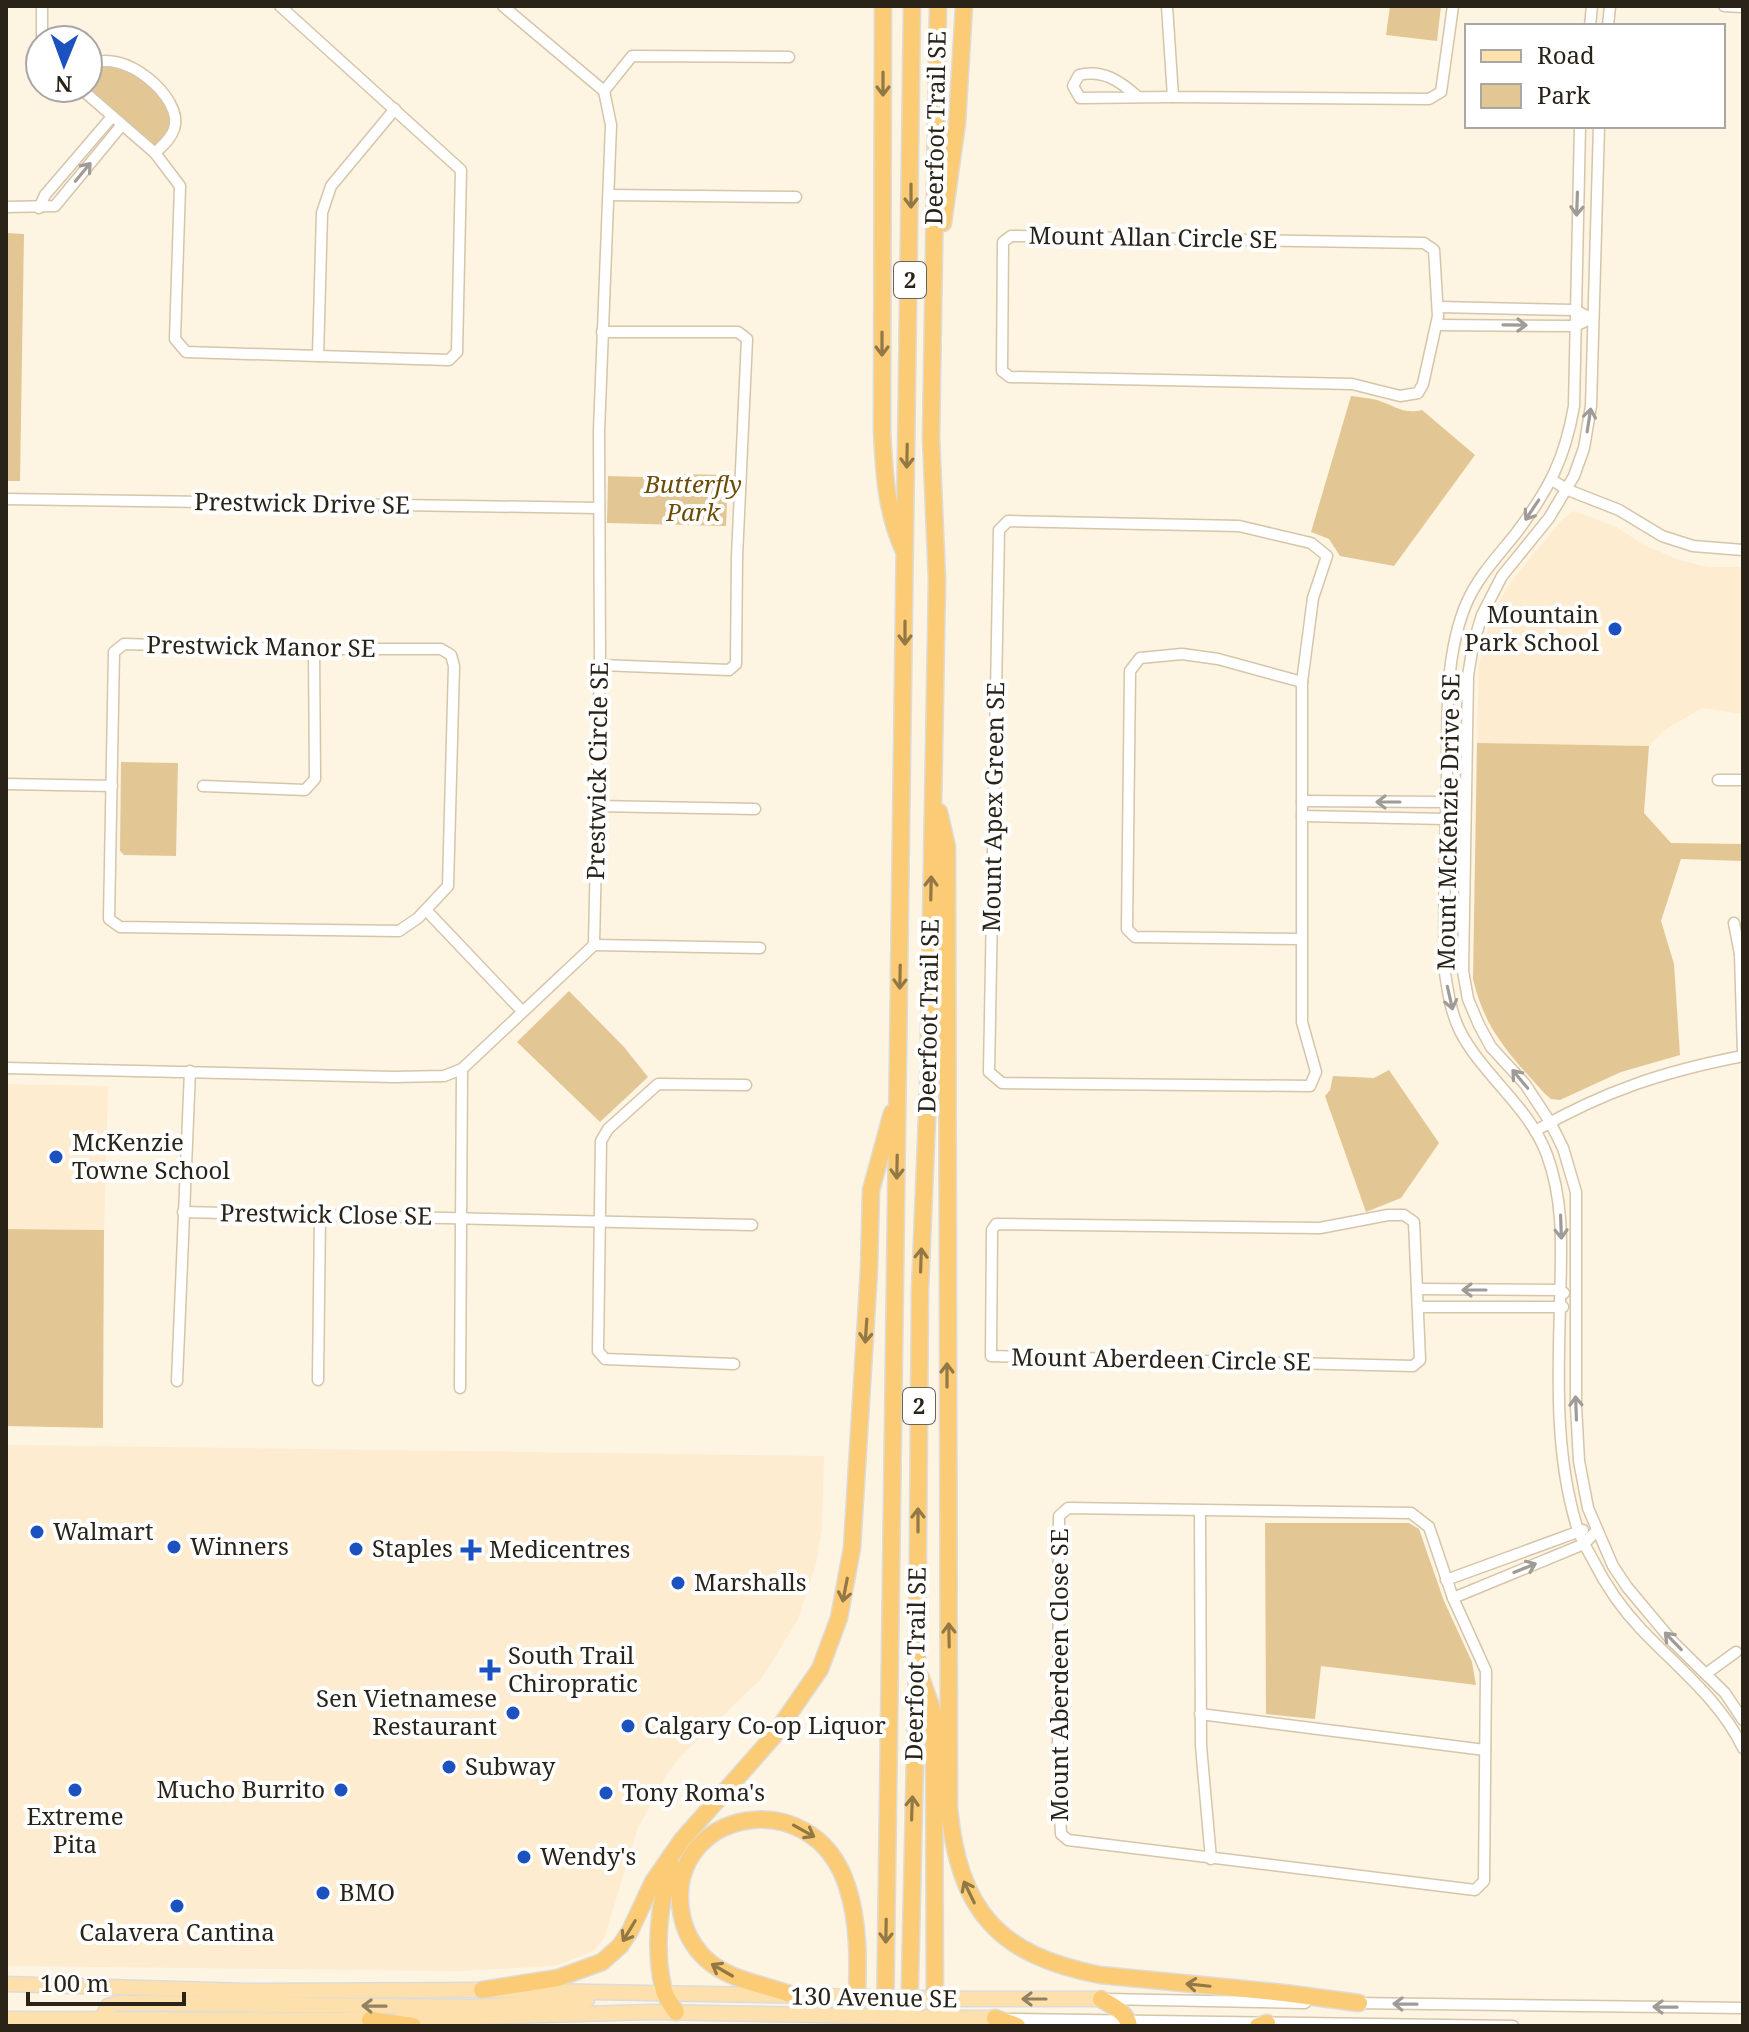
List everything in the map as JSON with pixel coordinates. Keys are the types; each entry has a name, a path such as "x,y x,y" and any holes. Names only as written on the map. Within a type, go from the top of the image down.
{"highway":[{"path":"883,6 882,430 886,497 905,555"},
{"name":"Deerfoot Trail SE","path":"885,2026 912,6"},
{"name":"Deerfoot Trail SE","path":"909,2026 917,1667 920,1290 928,1092 937,580 931,437 938,6"},
{"path":"933,296 957,123 964,6"},
{"path":"934,787 947,847 949,1808 955,1856 974,1902 1006,1939 1026,1952 1071,1969 1100,1975 1359,2003"},
{"path":"482,1990 558,1978 602,1962 620,1946 653,1882 682,1840 773,1737 820,1669 839,1618 853,1535 871,1190 899,1089"},
{"path":"917,1667 934,1715 935,2026"},
{"path":"795,1996 735,1977 708,1962 684,1929 679,1898 686,1866 704,1840 734,1825 766,1819 801,1827 834,1858 848,1887 857,1931 856,2026"},
{"path":"676,2012 664,1994 660,1912 662,1892 682,1840"},
{"path":"1101,1999 1120,2010 1129,2023"},
{"path":"995,2018 1017,2026"},
{"path":"370,2020 413,2026"}],"main road":[{"name":"130 Avenue SE","path":"6,1984 246,1991 482,1990 1101,1999"},
{"path":"102,2022 108,2006 119,2003 475,2007 549,2004 619,1994"},
{"name":"130 Avenue SE","path":"6,2019 102,2022 175,2019 370,2020 676,2012 995,2018"},
{"path":"158,2026 175,2019"},
{"path":"40,2020 56,2026"}],"street":[{"path":"97,104 155,153 180,186 175,339 186,352 449,360 457,352 461,170 280,6"},
{"path":"503,6 604,91 632,56 789,57"},
{"path":"1167,6 1173,97"},
{"path":"1138,97 1121,81 1094,72 1079,75 1073,86 1080,98 1429,99 1441,92 1453,6"},
{"path":"1724,6 1743,7"},
{"path":"104,61 124,62 143,74 166,98 175,117 175,127 155,153"},
{"name":"Prestwick Circle SE","path":"594,945 602,332 611,125 604,91"},
{"path":"318,356 322,213 331,186 395,109"},
{"path":"39,208 45,195 111,118"},
{"path":"6,207 55,206 121,126"},
{"name":"Mount McKenzie Drive SE","path":"1580,128 1574,406 1567,443 1552,480 1518,530 1483,573 1467,602 1455,640 1450,674 1444,941 1450,1003 1460,1031 1478,1059 1508,1092 1535,1131 1546,1152 1559,1192 1562,1224 1559,1409 1563,1462 1578,1530 1611,1590 1639,1627 1714,1703 1743,1748"},
{"name":"Mount McKenzie Drive SE","path":"1599,128 1591,406 1584,448 1568,490 1531,543 1502,576 1482,615 1468,676 1463,971 1468,999 1491,1047 1525,1084 1550,1122 1563,1148 1576,1192 1576,1406 1579,1461 1588,1508 1613,1566 1627,1587 1673,1642 1725,1693 1743,1720"},
{"path":"609,195 796,197"},
{"name":"Mount Allan Circle SE","path":"1011,236 1424,243 1434,250 1439,307 1437,325 1423,384 1418,393 1409,395 1400,396 1352,384 1010,377 1002,371 1003,242 1011,236"},
{"path":"1439,307 1574,310 1592,318"},
{"path":"1437,325 1575,326 1592,318"},
{"path":"600,665 729,670 736,664 737,557 747,339 738,332 602,332"},
{"path":"1552,480 1568,490 1619,510 1662,536 1693,546 1743,550"},
{"name":"Prestwick Drive SE","path":"6,499 599,508"},
{"name":"Mount Apex Green SE","path":"1008,521 1239,526 1311,543 1327,556 1313,598 1302,682 1302,1022 1316,1072 1310,1086 1002,1083 989,1072 999,530 1008,521"},
{"name":"Prestwick Manor SE","path":"124,644 441,649 451,655 454,666 448,886 426,910 399,931 120,927 109,919 112,786 114,652 124,644"},
{"path":"203,786 305,790 315,779 314,649"},
{"path":"1301,939 1135,937 1127,929 1130,671 1140,658 1182,654 1218,659 1302,682"},
{"path":"1718,780 1743,780"},
{"path":"6,784 112,786"},
{"path":"1302,801 1446,802 1464,811"},
{"path":"597,806 755,809"},
{"path":"1302,816 1446,819 1464,811"},
{"path":"426,910 522,1011"},
{"path":"1535,1131 1619,1089 1679,1069 1743,1055 1742,954 1734,923"},
{"path":"6,1068 444,1076 462,1069 594,945 760,948"},
{"name":"Prestwick Close SE","path":"183,1212 460,1219 462,1069"},
{"path":"177,1381 190,1071"},
{"path":"734,1364 605,1359 598,1351 601,1141 608,1129 658,1084 746,1085"},
{"path":"318,1380 320,1215"},
{"name":"Mount Aberdeen Circle SE","path":"1388,1215 1404,1215 1414,1222 1417,1289 1420,1360 1413,1366 991,1356 992,1230 996,1224 1320,1228 1388,1215"},
{"path":"460,1388 460,1219 752,1225"},
{"path":"1417,1289 1560,1290 1576,1301"},
{"path":"1418,1307 1560,1308 1576,1301"},
{"name":"Mount Aberdeen Close SE","path":"1068,1508 1411,1513 1429,1527 1446,1580 1486,1671 1484,1881 1475,1890 1068,1840 1061,1834 1058,1771 1059,1516 1068,1508"},
{"path":"1200,1512 1200,1714 1211,1859"},
{"path":"1446,1580 1578,1530 1597,1530"},
{"path":"1453,1598 1584,1544 1597,1530"},
{"path":"1707,1673 1736,1652"},
{"path":"1200,1714 1485,1750"},
{"path":"102,1985 102,2022"},
{"path":"118,1986 118,2022"},
{"name":"130 Avenue SE","path":"1101,1999 1743,2008"},
{"name":"130 Avenue SE","path":"995,2018 1129,2023 1513,2026"}],"shaded area":[{"name":"Mountain Park School","path":"1574,511 1616,527 1644,545 1679,560 1708,567 1743,567 1743,714 1702,708 1663,731 1649,746 1477,743 1479,664 1492,615 1522,568 1561,521"},
{"name":"McKenzie Towne School","path":"6,1084 108,1086 104,1230 6,1229"},
{"path":"6,1445 824,1456 822,1528 816,1564 798,1619 762,1678 682,1755 667,1774 637,1830 604,1939 592,1952 554,1966 459,1971 6,1966"}],"green space":[{"path":"1390,6 1441,6 1437,41 1386,35"},
{"path":"124,62 166,98 175,127 155,153 98,104 104,104 104,64"},
{"path":"6,233 24,234 20,481 6,481"},
{"path":"1351,396 1377,400 1404,410 1422,410 1475,455 1394,566 1340,556 1329,539 1311,532"},
{"name":"Butterfly Park","path":"678,474 728,475 726,526 607,523 608,476 678,478"},
{"path":"1477,743 1649,746 1644,813 1671,843 1743,844 1743,861 1681,859 1661,921 1674,964 1680,1055 1621,1072 1560,1100 1551,1099 1545,1094 1501,1042 1485,1014 1473,979"},
{"path":"121,762 178,763 176,856 124,855 120,851"},
{"path":"569,991 624,1047 648,1077 600,1122 517,1042"},
{"path":"1389,1070 1439,1143 1401,1198 1366,1212 1325,1096 1330,1090 1333,1076 1374,1078"},
{"path":"6,1229 104,1230 103,1428 6,1426"},
{"path":"1265,1523 1409,1523 1419,1529 1444,1601 1472,1662 1476,1685 1321,1666 1315,1719 1266,1714"}],"place":[{"name":"Mountain Park School","path":"1615,629"},
{"name":"McKenzie Towne School","path":"56,1157"},
{"name":"Walmart","path":"37,1532"},
{"name":"Winners","path":"174,1547"},
{"name":"Staples","path":"356,1549"},
{"name":"Medicentres","path":"471,1550"},
{"name":"Marshalls","path":"678,1583"},
{"name":"South Trail Chiropratic","path":"490,1670"},
{"name":"Sen Vietnamese Restaurant","path":"513,1713"},
{"name":"Calgary Co-op Liquor","path":"628,1726"},
{"name":"Subway","path":"449,1767"},
{"name":"Extreme Pita","path":"75,1790"},
{"name":"Mucho Burrito","path":"341,1790"},
{"name":"Tony Roma's","path":"606,1793"},
{"name":"Wendy's","path":"524,1857"},
{"name":"BMO","path":"323,1893"},
{"name":"Calavera Cantina","path":"177,1906"}]}
